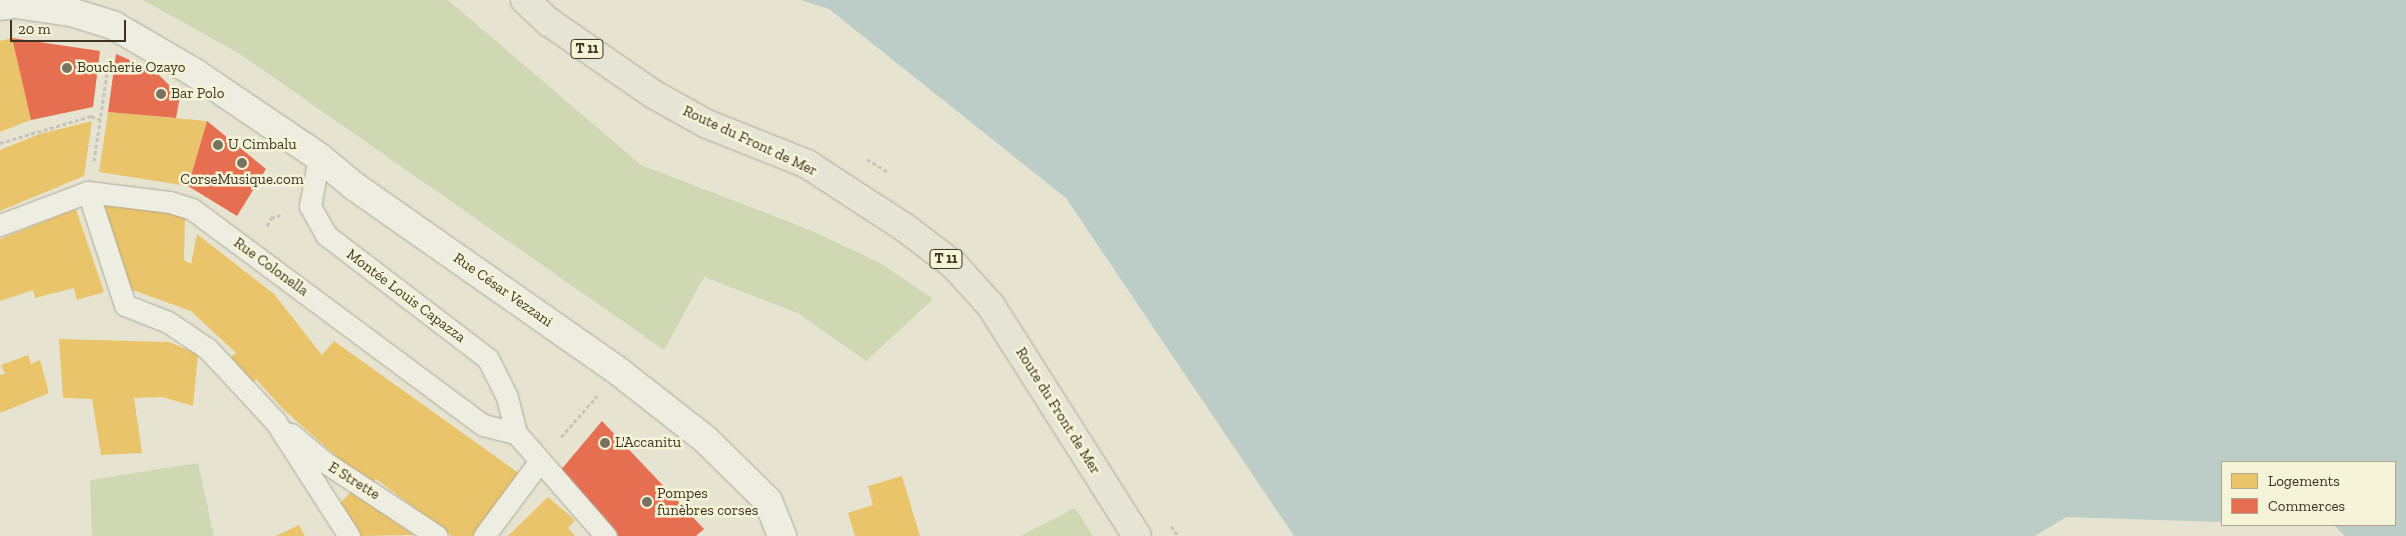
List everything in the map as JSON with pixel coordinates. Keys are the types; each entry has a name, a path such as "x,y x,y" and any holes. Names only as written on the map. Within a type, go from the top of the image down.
{"main road":[{"name":"Route du Front de Mer","path":"525,0 549,22 652,94 707,124 808,164 904,228 954,266 991,306 1136,536"},
{"name":"Rue César Vezzani","path":"0,6 15,4 71,12 113,26 195,73 319,157 354,186 618,371 705,439 768,501 782,536"}],"lane":[{"name":"Montée Louis Capazza","path":"319,157 310,206 326,235 488,359 506,397 516,434"},
{"name":"Rue Colonella","path":"0,225 88,192 170,202 192,209 483,425 516,434"},
{"path":"88,192 125,305 168,322 208,349 275,421 349,536"},
{"name":"E Strette","path":"275,421 323,461 437,536"},
{"path":"516,434 606,536"},
{"path":"484,536 539,462"}],"path":[{"path":"88,192 102,120 113,26"},
{"path":"0,143 91,116 102,120"},
{"path":"539,462 618,371"}],"green space":[{"path":"143,0 448,0 641,165 810,230 880,263 933,299 866,361 798,313 704,277 664,350 240,54"},
{"path":"198,463 214,536 92,536 90,480"},
{"path":"1075,508 1093,536 1020,536"}],"shaded area":[{"path":"801,0 2406,0 2406,536 2345,536 2335,526 2396,526 2396,461 2221,461 2221,522 2066,517 2035,536 1294,536 1066,198 829,9"}],"building: Logements":[{"path":"12,38 31,120 0,132 0,41"},
{"path":"108,112 207,121 188,186 99,172"},
{"path":"92,121 84,176 0,211 0,150 40,134"},
{"path":"102,204 146,205 185,218 184,260 191,264 197,234 274,294 322,355 334,341 520,474 477,536 452,536 376,479 371,487 284,410 256,379 251,385 233,365 236,363 231,357 236,353 191,311 127,288"},
{"path":"76,209 104,292 77,300 74,288 35,298 33,290 0,301 0,239"},
{"path":"59,339 169,342 198,354 193,406 162,397 134,398 142,453 101,455 92,399 63,398"},
{"path":"28,355 31,364 40,360 49,393 0,413 0,375 5,374 1,365"},
{"path":"902,476 920,536 855,536 848,513 873,505 868,486"},
{"path":"351,492 414,535 357,536 338,505"},
{"path":"548,497 575,520 568,528 575,536 508,536"},
{"path":"299,525 305,536 276,536"}],"building: Commerces":[{"path":"12,38 100,51 93,107 31,120"},
{"path":"116,54 155,71 180,96 176,118 108,112"},
{"name":"U Cimbalu","path":"207,121 266,169 237,216 188,186"},
{"path":"602,421 704,529 696,536 618,536 560,471"}],"place":[{"name":"Boucherie Ozayo","path":"67,68"},
{"name":"Bar Polo","path":"161,94"},
{"name":"U Cimbalu","path":"218,145"},
{"name":"CorseMusique.com","path":"242,163"},
{"name":"L'Accanitu","path":"605,443"},
{"name":"Pompes funèbres corses","path":"647,502"}]}
